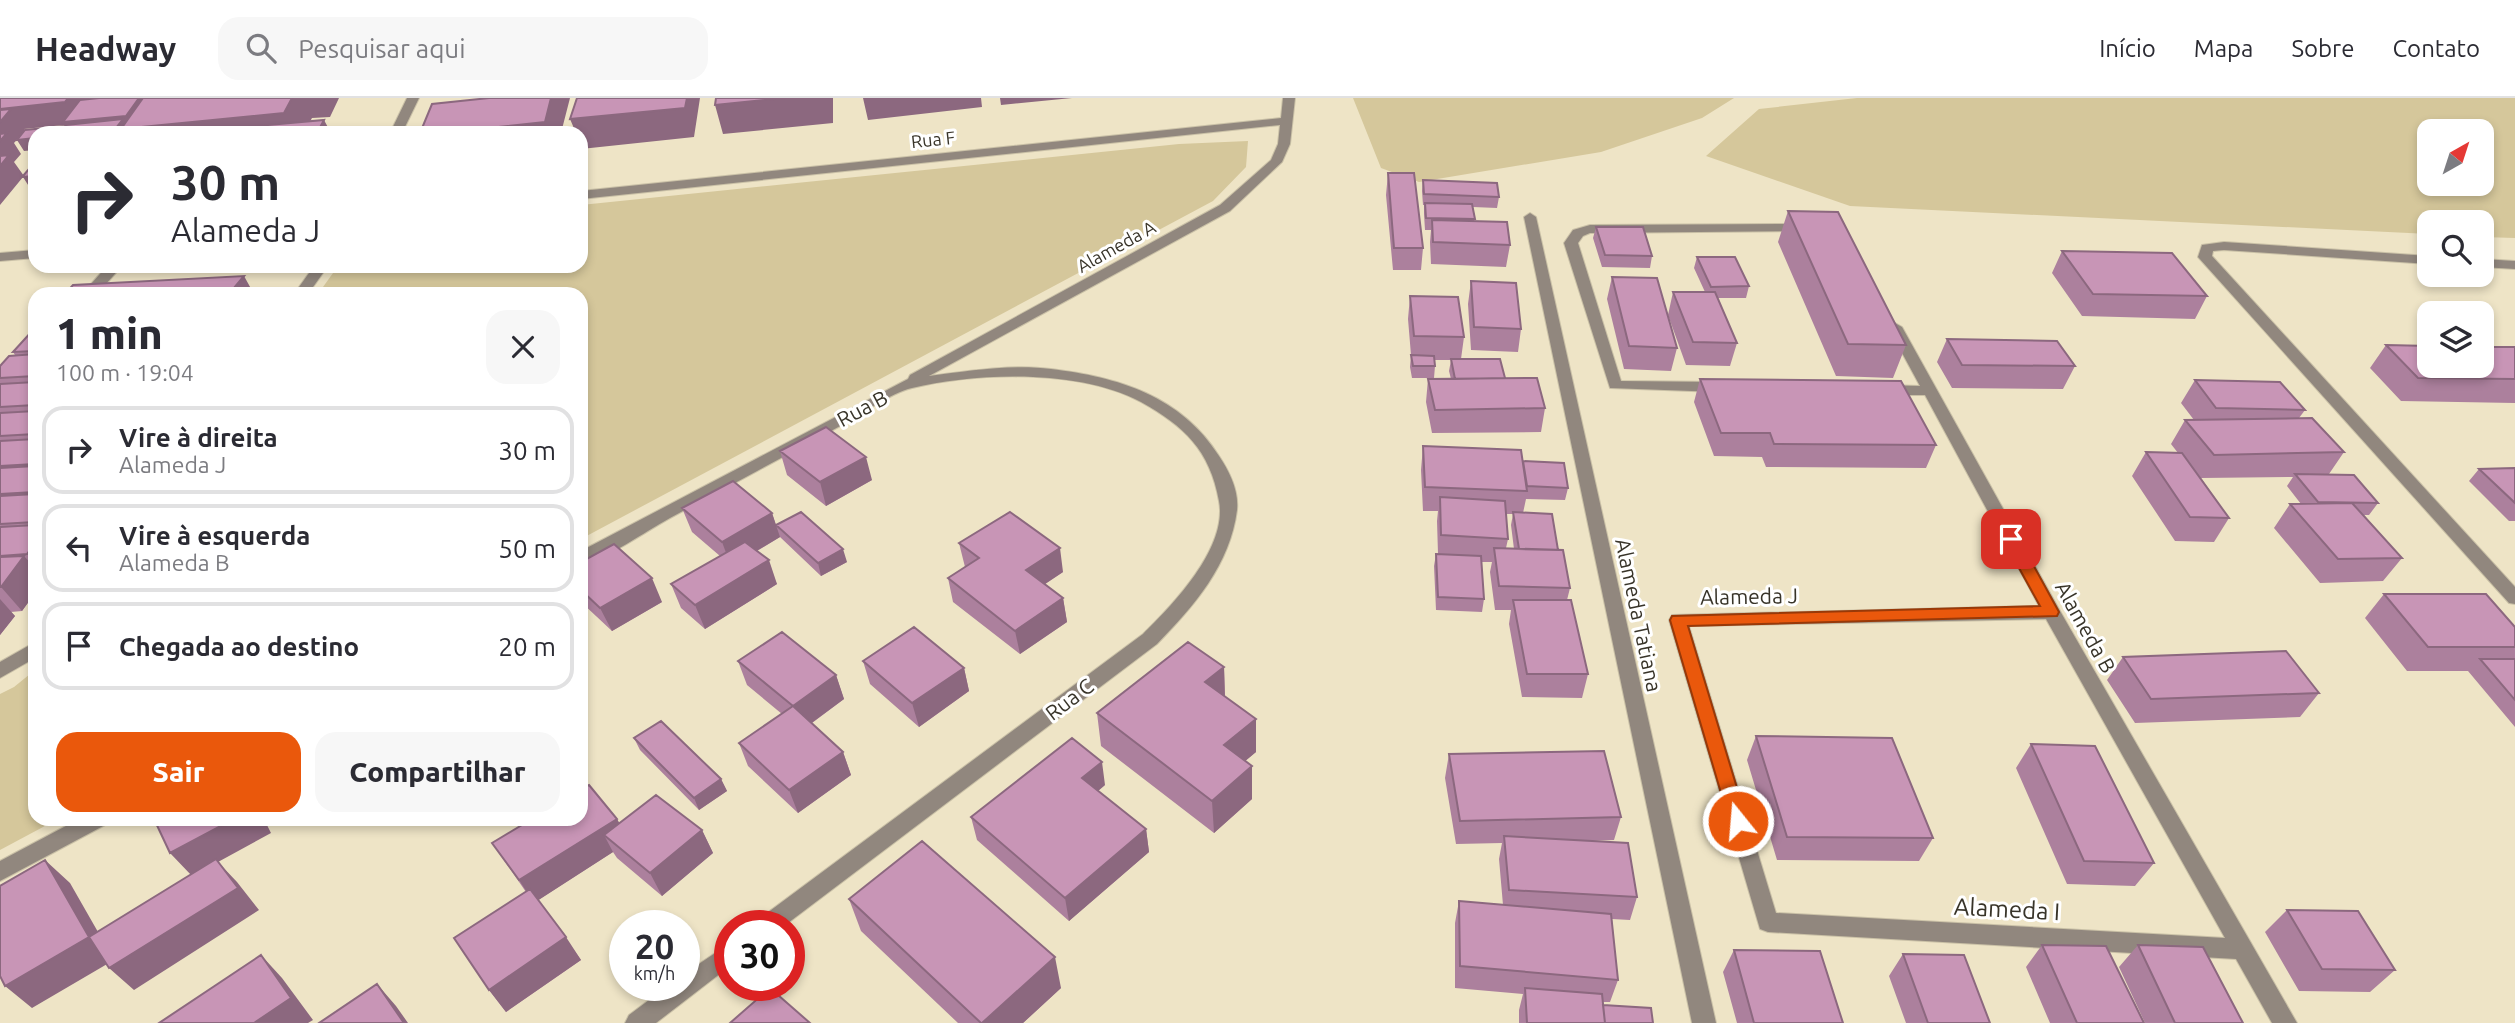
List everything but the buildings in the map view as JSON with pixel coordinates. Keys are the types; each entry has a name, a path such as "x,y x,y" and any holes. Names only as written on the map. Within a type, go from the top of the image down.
{"street":[{"path":"399,126 413,98"},
{"name":"Alameda A","path":"906,384 1225,208 1255,184 1276,162 1284,144 1289,98"},
{"name":"Rua F","path":"588,194 1288,121"},
{"name":"Alameda Tatiana","path":"1530,217 1704,1023"},
{"path":"1739,387 1615,385 1571,243 1579,231 1818,228"},
{"path":"2417,259 2224,246 2207,248 2205,257 2515,598"},
{"path":"0,257 28,255"},
{"path":"2494,264 2515,265"},
{"path":"96,287 108,273"},
{"name":"Alameda B","path":"1885,310 1932,391 2051,612 2284,1023"},
{"name":"Rua B","path":"588,555 906,384 988,373 1048,373 1089,379 1128,389 1167,410"},
{"path":"1863,390 1932,391"},
{"name":"Rua C","path":"788,910 1150,639 1194,591 1221,544 1229,507 1223,475 1198,435 1167,410"},
{"name":"Alameda J","path":"1768,922 1678,620 2051,612"},
{"path":"0,671 28,653"},
{"path":"0,872 86,826"},
{"name":"Alameda I","path":"1768,922 2244,949"},
{"path":"637,1023 714,965"}],"shaded area":[{"path":"1353,98 1734,98 1702,118 1601,152 1419,182 1381,168"},
{"path":"1857,98 2515,98 2515,238 2494,237 2494,210 2417,210 2417,233 1850,206 1706,156 1759,109"},
{"path":"1248,141 1246,167 1213,201 588,535 588,287 323,287 333,273 588,273 588,204 1179,144"},
{"path":"28,676 28,826 45,826 0,850 0,694"}],"route":[{"path":"1738,821 1678,620 2051,612 2011,539"}]}
